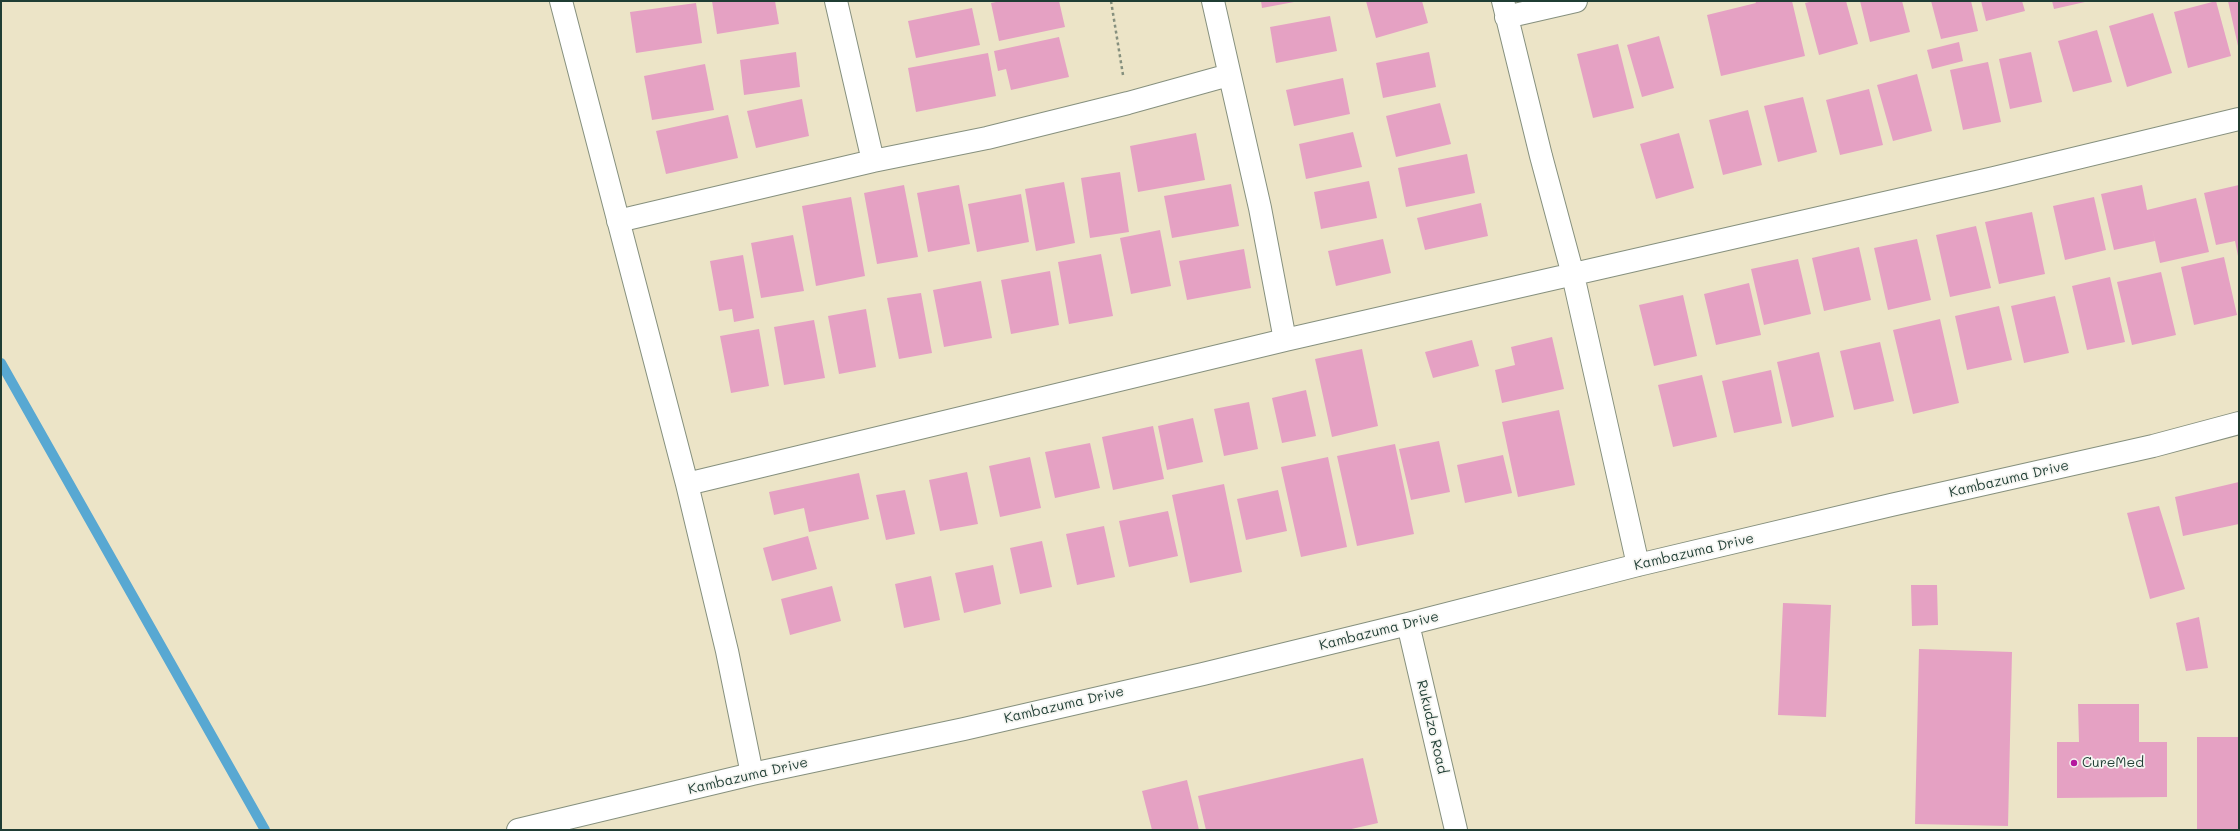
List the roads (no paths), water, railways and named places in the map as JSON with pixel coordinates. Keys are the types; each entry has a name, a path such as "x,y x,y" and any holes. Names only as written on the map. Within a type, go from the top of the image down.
{"street":[{"path":"561,1 618,221 652,344 687,484 727,651 752,774"},
{"path":"836,1 873,161"},
{"path":"1213,1 1260,208 1285,340"},
{"path":"1576,1 1505,9 1573,275 1638,565"},
{"path":"618,221 873,161 987,138 1128,103 1229,75"},
{"path":"687,484 1285,340 1979,182 2239,119"},
{"name":"Kambazuma Drive","path":"518,830 752,774 964,729 1408,624 1638,565 1899,503 2154,446 2239,423"},
{"name":"Rukudzo Road","path":"1408,624 1456,830"}],"waterway":[{"path":"1,363 265,830"}],"place":[{"name":"CureMed","path":"2074,763"}]}
